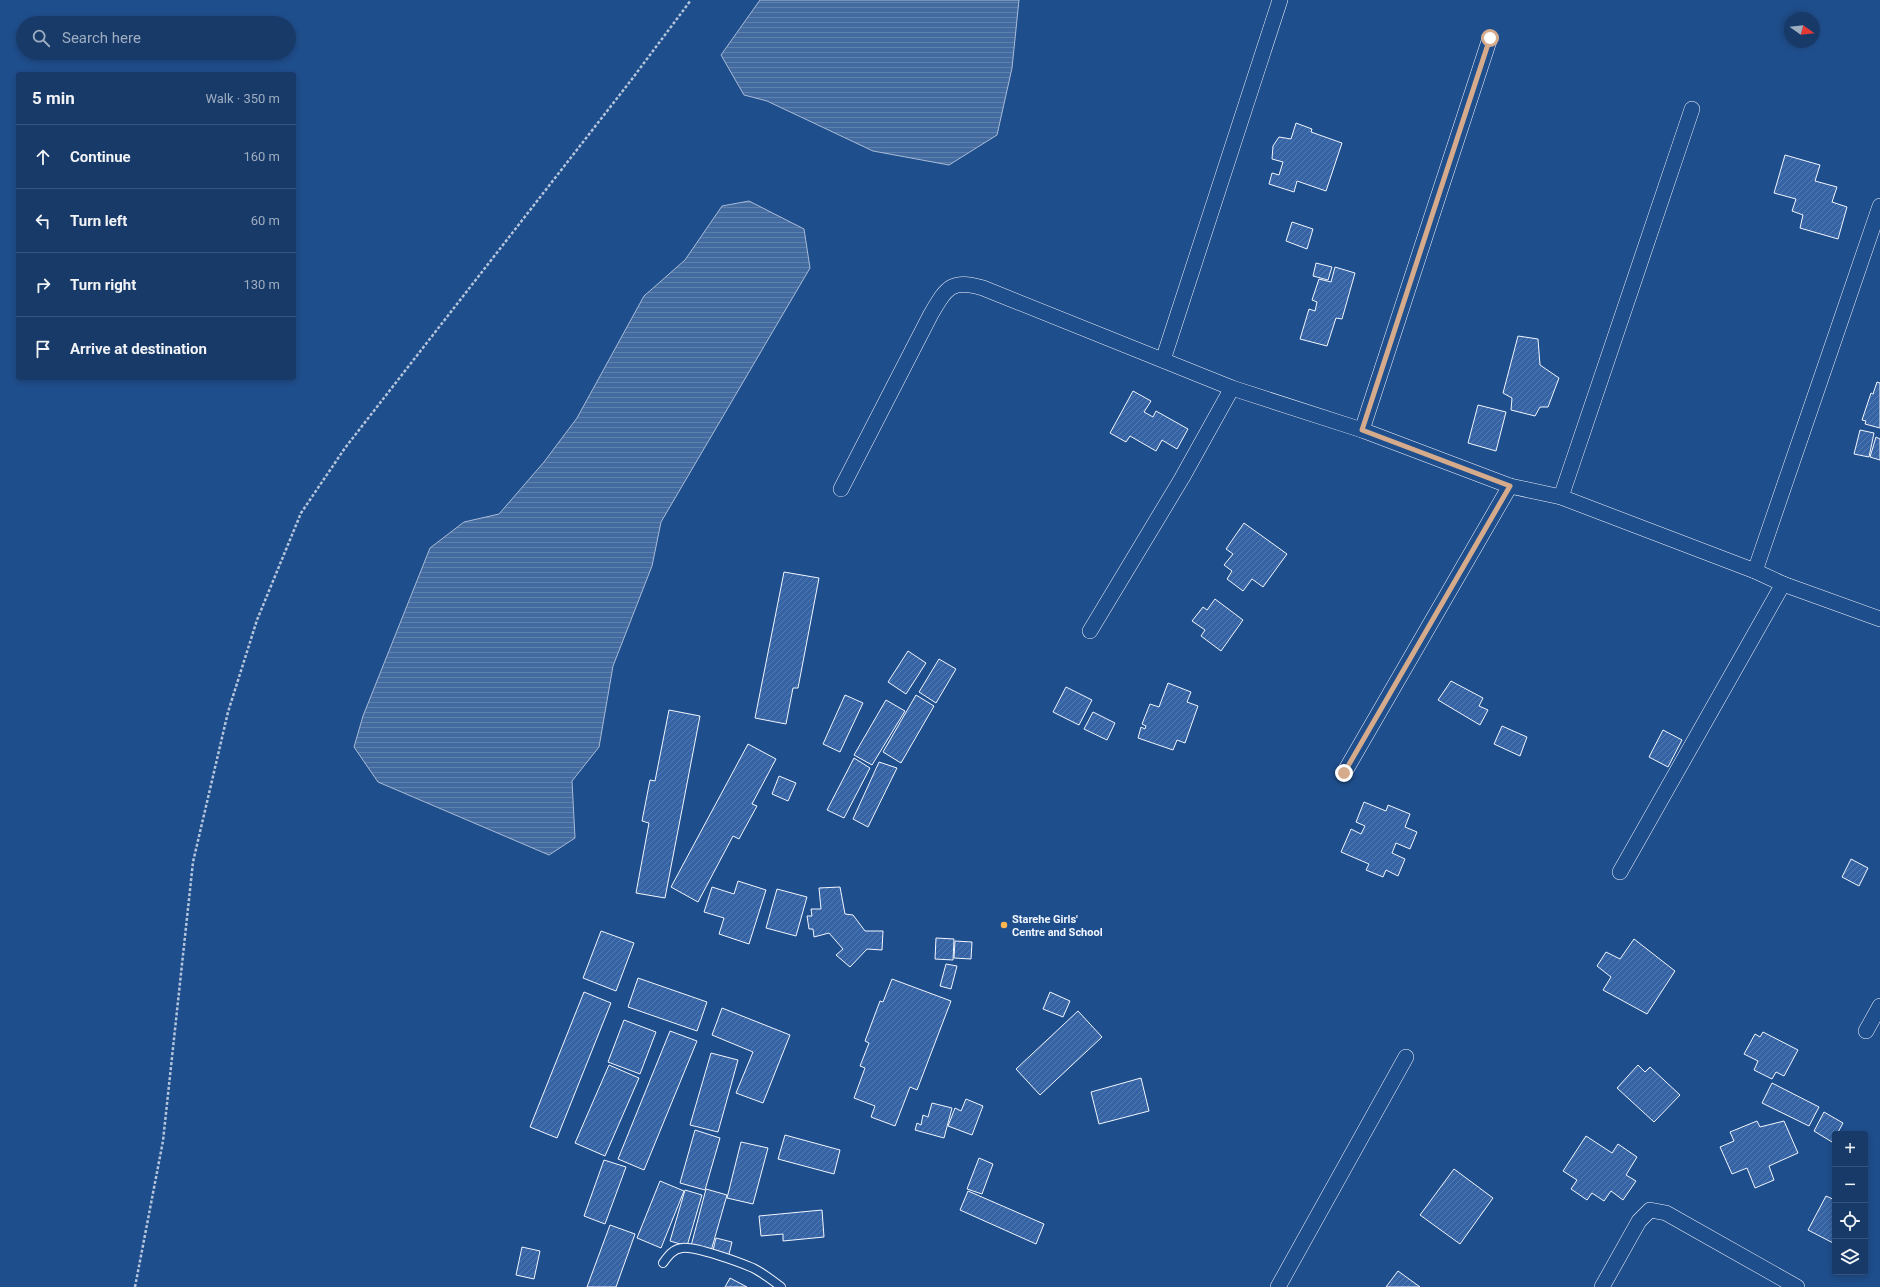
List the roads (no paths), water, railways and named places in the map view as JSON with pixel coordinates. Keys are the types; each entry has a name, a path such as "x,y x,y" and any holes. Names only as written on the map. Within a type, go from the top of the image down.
{"street":[{"path":"1164,360 1280,0"},
{"path":"1362,430 1490,38"},
{"path":"1561,498 1692,108"},
{"path":"1755,571 1880,206"},
{"path":"841,489 931,314 943,294 954,285 967,283 983,288 1232,388 1362,430 1510,486 1561,498 1755,571 1783,584 1880,619"},
{"path":"1090,631 1182,478 1232,388"},
{"path":"1344,773 1510,486"},
{"path":"1620,872 1783,584"},
{"path":"1866,1031 1880,1006"},
{"path":"1278,1287 1406,1057"},
{"path":"1602,1287 1639,1221 1650,1210 1666,1212 1797,1287"}],"lane":[{"path":"663,1263 671,1253 676,1250 682,1248 695,1249 753,1268 781,1287"}],"water":[{"path":"760,0 1019,0 1012,68 997,135 949,165 873,151 767,101 744,95 721,55"},
{"path":"749,201 804,229 810,268 661,522 652,566 613,666 599,747 572,781 575,838 549,855 378,782 354,747 363,716 430,548 464,522 499,514 544,462 577,418 644,296 685,260 722,206"}],"place":[{"name":"Starehe Girls' Centre and School","path":"1004,925"}]}
